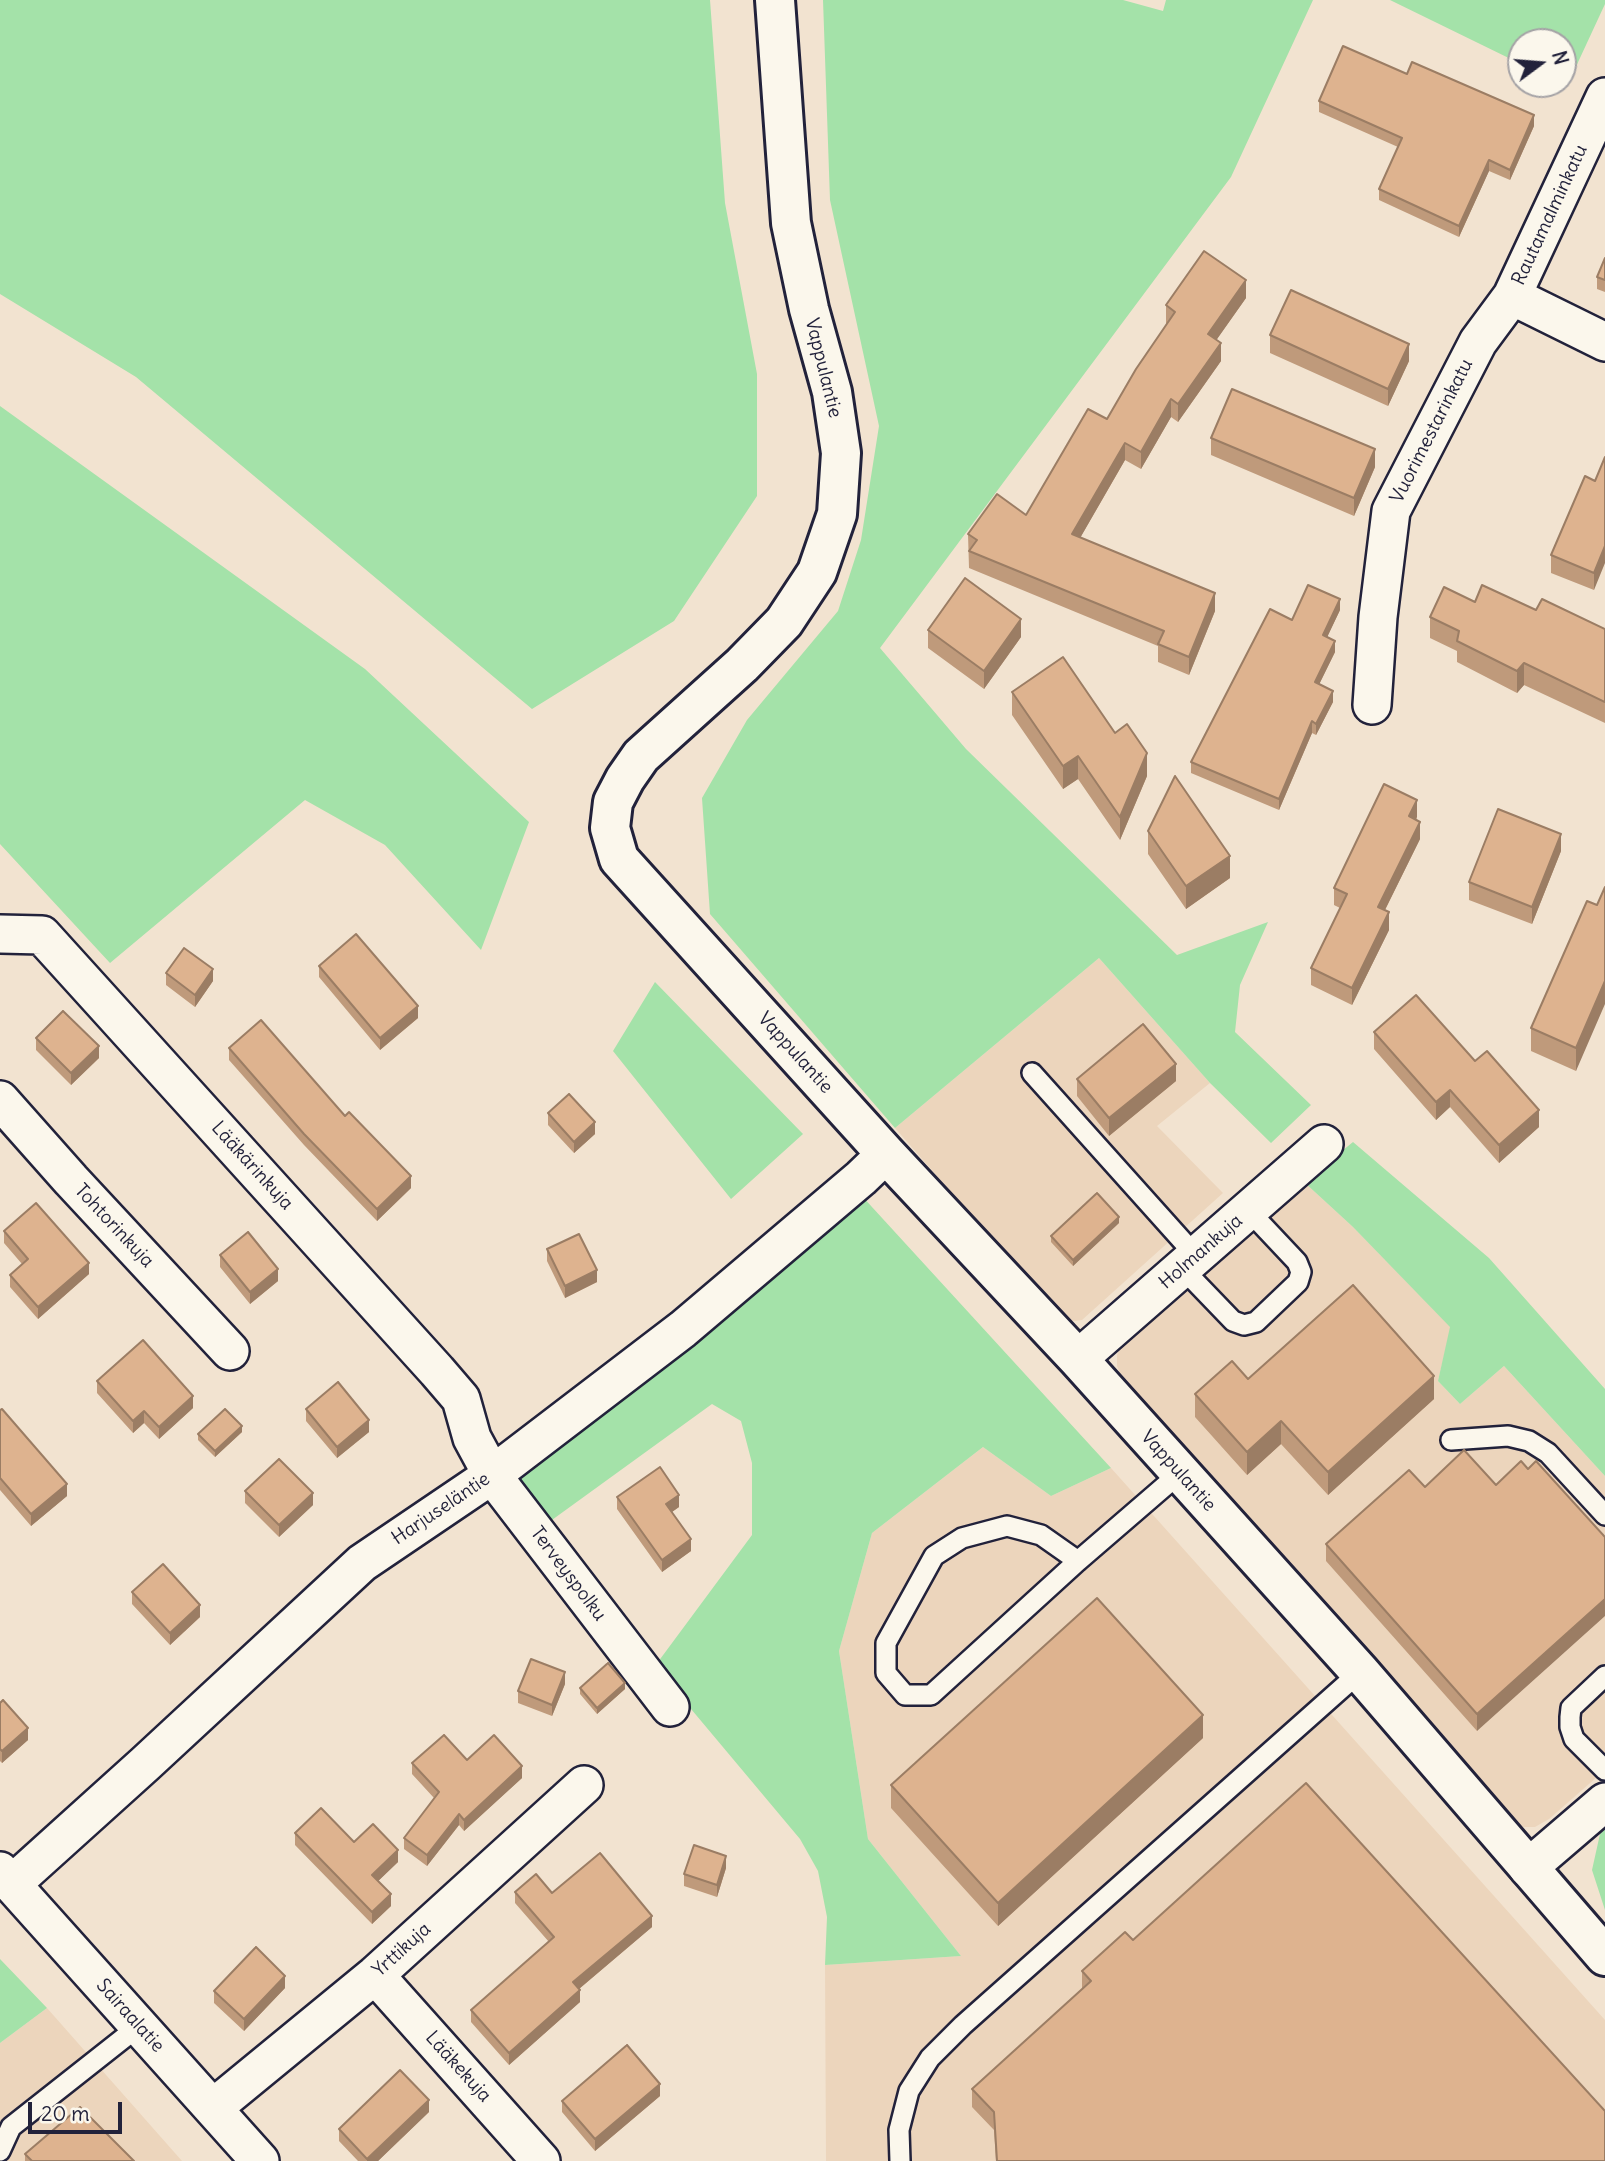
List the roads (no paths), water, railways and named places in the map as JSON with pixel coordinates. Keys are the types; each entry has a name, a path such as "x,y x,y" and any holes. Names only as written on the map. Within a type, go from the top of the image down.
{"street":[{"name":"Vappulantie","path":"775,0 790,223 809,309 832,391 841,453 837,514 817,572 784,622 742,665 641,756 625,779 613,802 610,828 619,859 886,1154 1078,1359 1360,1672 1605,1956"},
{"name":"Rautamalminkatu","path":"1513,296 1605,97"},
{"path":"1513,296 1605,342"},
{"name":"Vuorimestarinkatu","path":"1372,705 1378,617 1391,511 1478,342 1513,296"},
{"name":"Lääkärinkuja","path":"0,934 42,935 461,1399 472,1438"},
{"name":"Tohtorinkuja","path":"0,1100 230,1351"},
{"name":"Holmankuja","path":"1078,1359 1324,1144"},
{"name":"Harjuseläntie","path":"6,1877 145,1764 362,1563 492,1475 683,1329 886,1154"},
{"name":"Terveyspolku","path":"472,1438 492,1475 670,1707"},
{"name":"Yrttikuja","path":"213,2108 375,1975 584,1785"},
{"path":"1528,1868 1605,1802"},
{"name":"Sairaalatie","path":"6,1877 260,2161"},
{"name":"Lääkekuja","path":"375,1975 541,2161"}],"lane":[{"path":"1031,1073 1189,1262 1233,1321 1244,1325 1256,1322 1298,1283 1301,1272 1297,1262 1249,1210"},
{"path":"1451,1440 1508,1436 1529,1441 1548,1453 1605,1515"},
{"path":"1079,1561 1041,1535 1007,1526 962,1538 934,1556 886,1643 886,1673 905,1695 931,1695 1180,1473"},
{"path":"900,2161 900,2130 909,2091 930,2058 963,2025 1360,1672"},
{"path":"1605,1676 1571,1708 1570,1717 1574,1739 1605,1770"},
{"path":"0,2151 11,2127 139,2026"}]}
